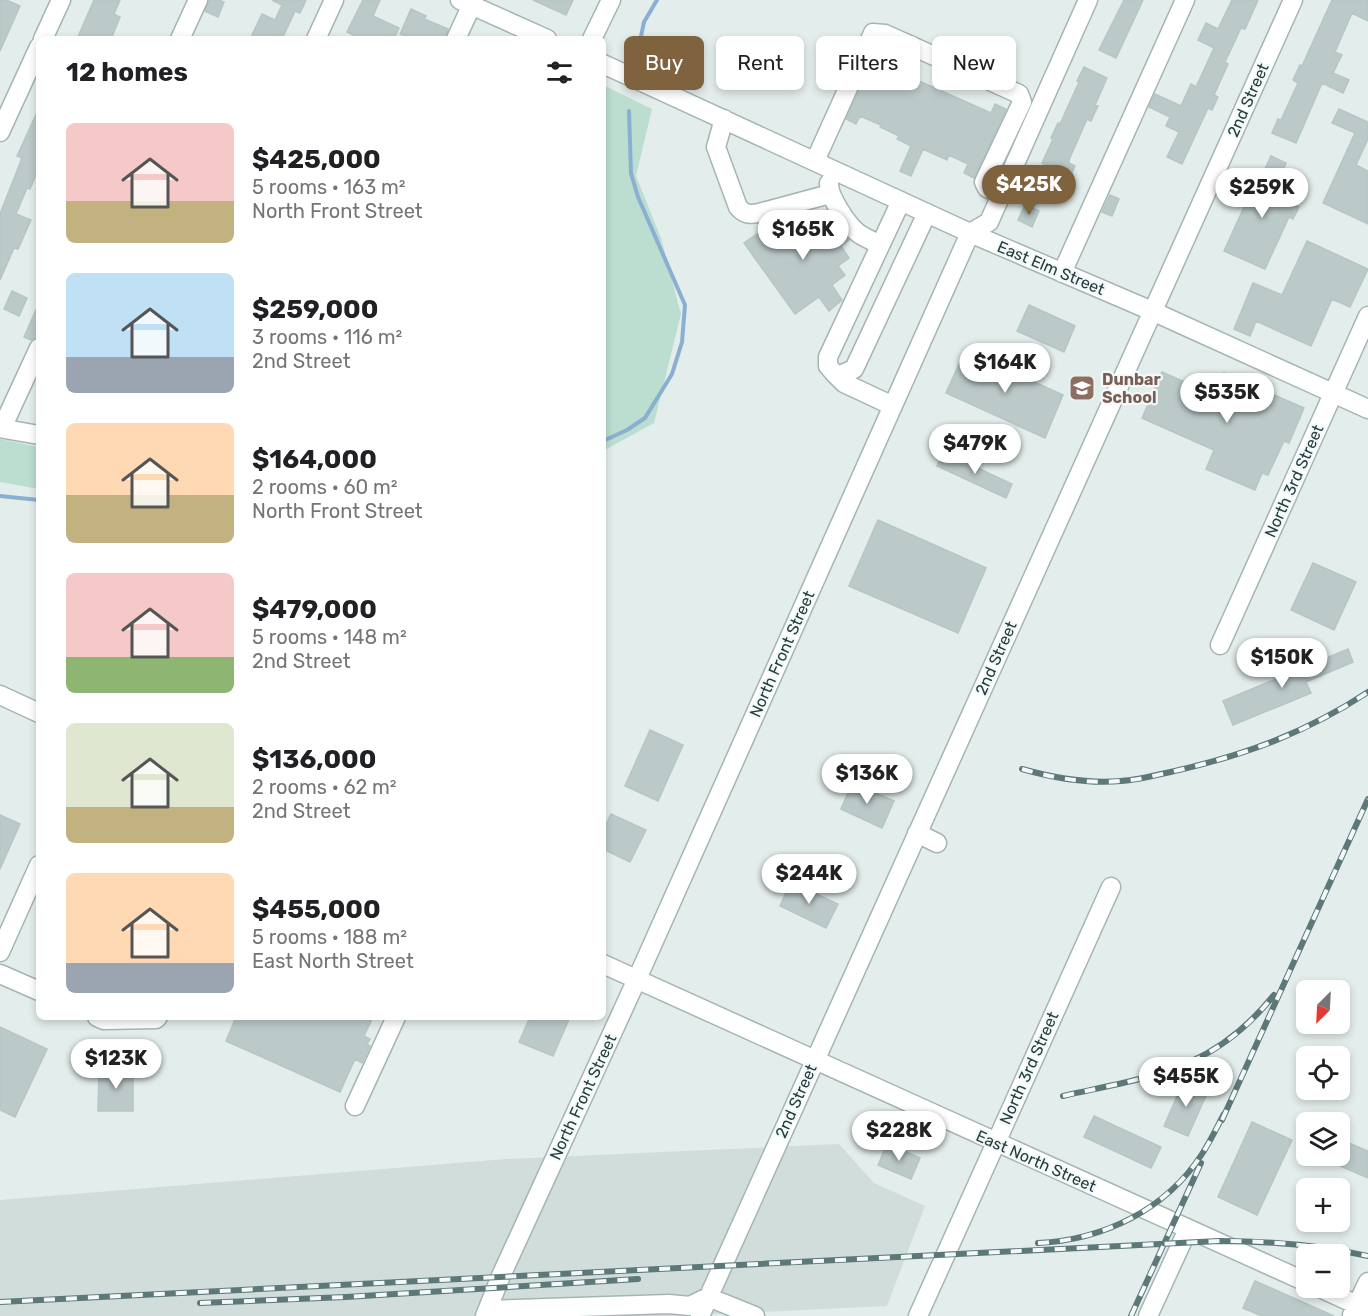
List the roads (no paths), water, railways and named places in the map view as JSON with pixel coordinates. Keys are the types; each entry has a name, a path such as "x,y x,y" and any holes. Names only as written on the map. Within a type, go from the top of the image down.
{"street":[{"path":"44,36 61,0"},
{"path":"181,36 198,0"},
{"path":"317,36 334,0"},
{"path":"593,36 611,0"},
{"name":"North Front Street","path":"486,1313 970,233 989,222 1088,0"},
{"path":"1062,273 1185,0"},
{"name":"2nd Street","path":"700,1316 1293,0"},
{"path":"457,36 468,2 541,36"},
{"path":"815,161 873,33 885,34 1019,94 1022,102 984,182 987,188 1002,195"},
{"path":"0,132 36,54"},
{"name":"East Elm Street","path":"606,65 970,233 1152,311 1368,409"},
{"path":"724,119 716,147 738,207 743,213 759,213 830,194"},
{"path":"1011,126 1029,134"},
{"path":"831,169 828,186 830,194 851,226 880,245"},
{"path":"831,365 880,245 901,201"},
{"path":"831,365 840,375 854,369 927,213"},
{"name":"North 3rd Street","path":"1220,645 1368,316"},
{"path":"36,354 1,428 36,434"},
{"path":"831,365 844,383 893,406"},
{"path":"0,695 36,712"},
{"path":"917,833 938,843"},
{"path":"0,952 36,872"},
{"name":"North 3rd Street","path":"918,1316 1111,886"},
{"name":"East North Street","path":"606,965 1296,1278"},
{"path":"0,974 36,990"},
{"path":"355,1106 395,1020"},
{"path":"1148,1316 1188,1229"},
{"path":"1338,1298 1359,1310 1368,1282"},
{"path":"486,1313 669,1304 690,1306 708,1297 755,1316"}],"waterway":[{"path":"641,36 644,22 657,0"},
{"path":"606,440 645,418 672,374 682,342 685,305 638,197 631,173 629,111"},
{"path":"0,496 36,500"}],"railway":[{"path":"1022,769 1058,778 1096,782 1150,777 1254,749 1300,730 1368,692"},
{"path":"1222,1120 1368,799"},
{"path":"1063,1096 1153,1075 1204,1055 1228,1040 1274,995"},
{"path":"1038,1243 1086,1236 1131,1218 1151,1206 1187,1174 1205,1149 1224,1114"},
{"path":"1131,1316 1201,1163"},
{"path":"0,1302 1219,1241 1294,1244 1368,1256"},
{"path":"200,1303 346,1297 638,1279"}],"place":[{"name":"Dunbar School","path":"1082,388"}]}
